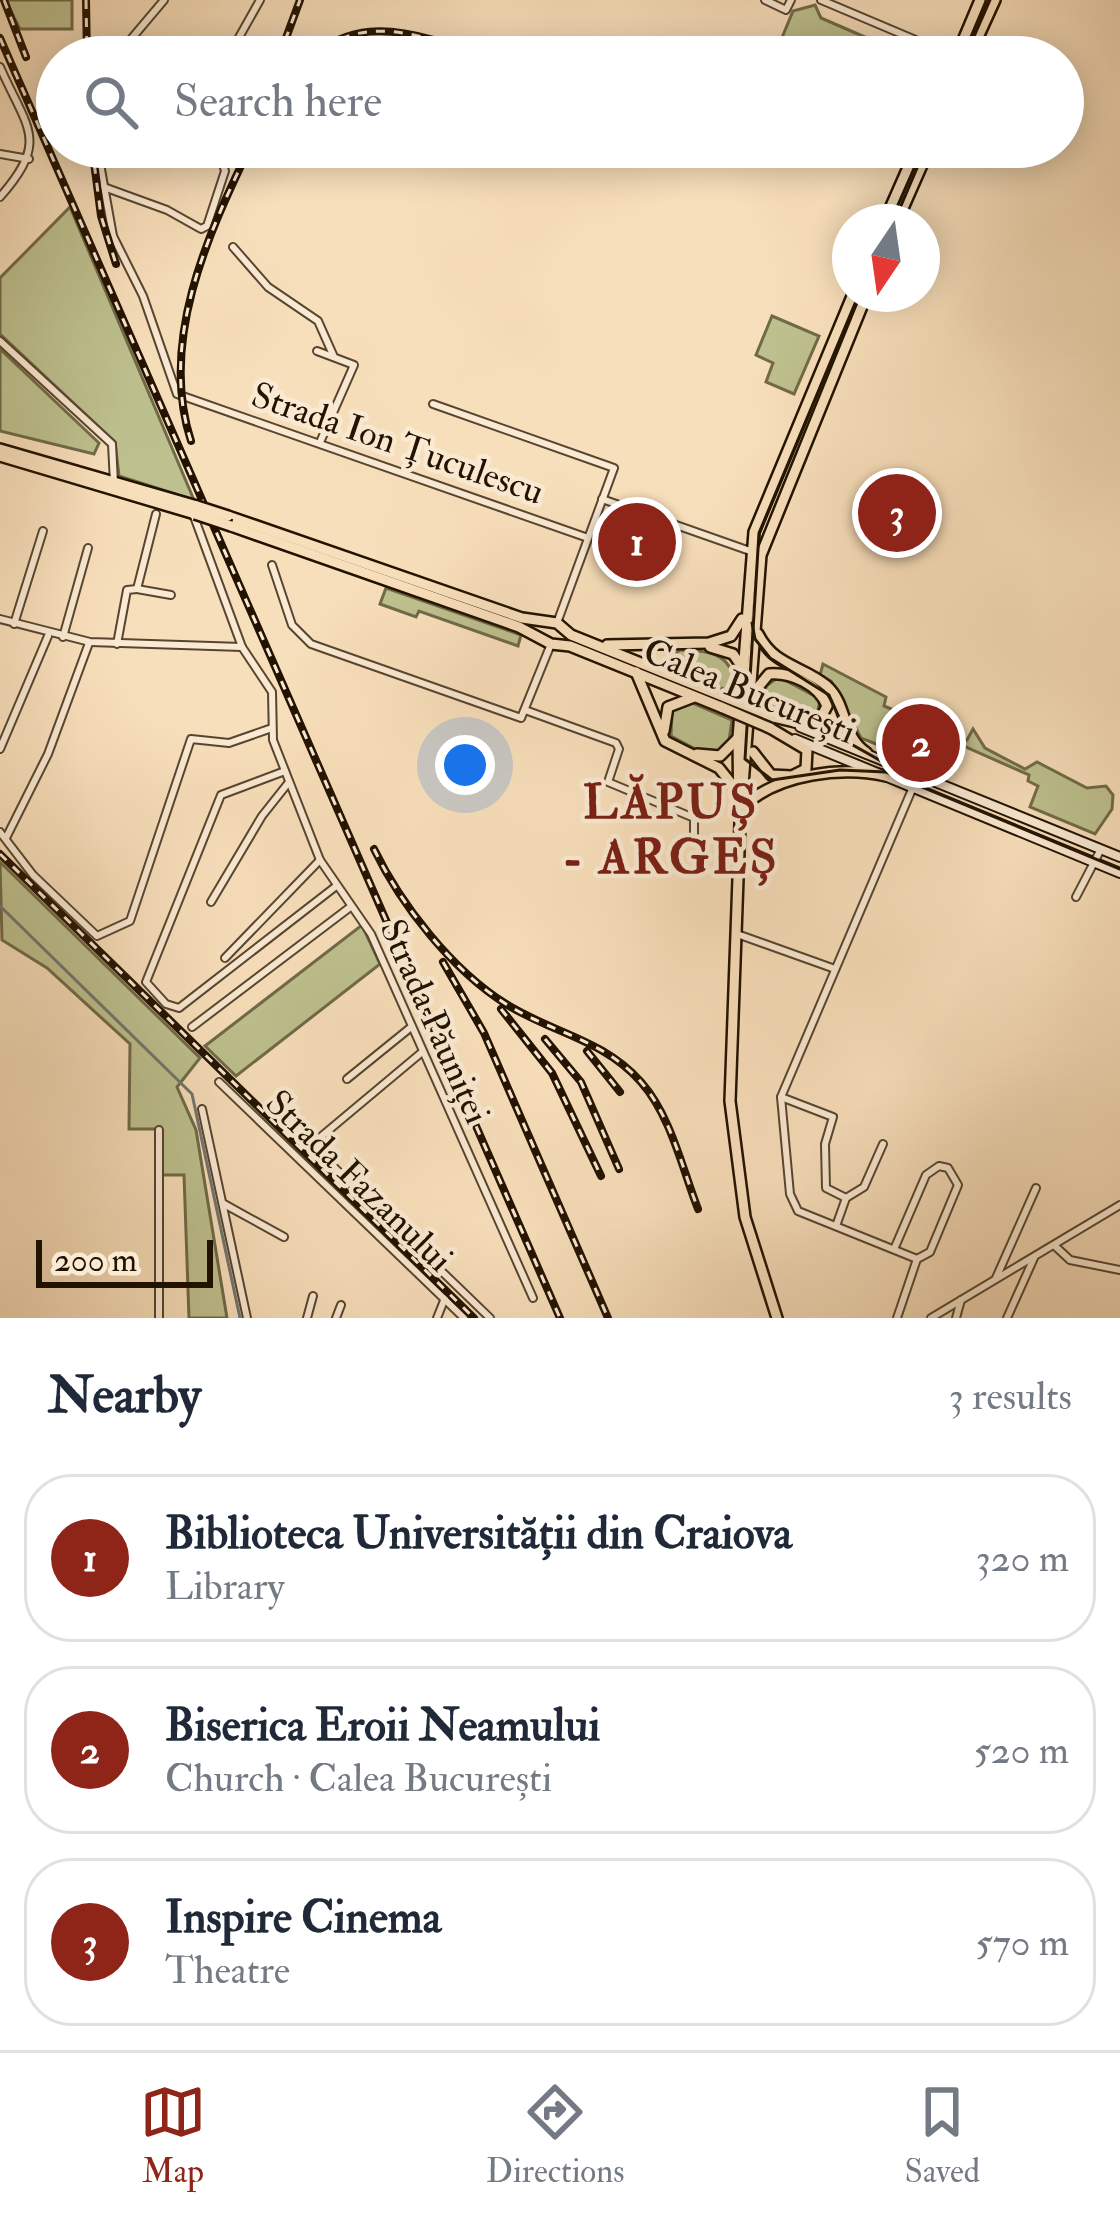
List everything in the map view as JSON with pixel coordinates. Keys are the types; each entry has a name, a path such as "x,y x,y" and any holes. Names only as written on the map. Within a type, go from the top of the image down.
{"main road":[{"path":"965,36 980,0"},
{"path":"978,36 994,0"},
{"path":"892,204 908,168"},
{"path":"905,204 921,168"},
{"path":"777,1318 745,1217 732,1137 729,1077 740,823 738,738 750,551 808,391 845,312"},
{"path":"740,823 751,741 760,555 769,523 858,312"},
{"name":"Calea București","path":"0,452 114,483 557,625 886,776 1120,873"},
{"name":"Calea București","path":"268,533 699,697 723,702"},
{"path":"602,645 723,640 735,632 746,611"},
{"path":"551,642 557,625"},
{"path":"551,642 557,625"},
{"path":"756,630 776,661 826,685 848,735 867,752"},
{"path":"676,676 665,656 678,648 716,646 733,654 743,669"},
{"path":"636,672 665,741 719,768 737,795"},
{"path":"751,741 754,759 765,772 792,776 806,769 809,753 798,733 816,727 826,716 818,691 773,673 753,695"},
{"path":"699,697 682,697 668,707 662,723 671,740 708,757 733,748 738,738"},
{"name":"Calea București","path":"798,733 867,752 1120,857"},
{"path":"745,805 782,783 849,772 886,776"}],"street":[{"path":"134,36 164,0"},
{"path":"240,36 260,0"},
{"path":"765,0 786,10 791,0"},
{"path":"820,0 906,36"},
{"path":"0,67 32,139 29,159 0,197"},
{"path":"0,154 29,159"},
{"path":"99,168 101,186 167,209 201,230 207,226 224,168"},
{"name":"Strada Ion Țuculescu","path":"101,186 113,236 142,296 171,386 190,399 588,538"},
{"path":"233,247 268,287 326,330 334,357"},
{"path":"0,341 110,441 114,483"},
{"path":"316,351 354,365 321,442"},
{"path":"434,404 614,468 557,625"},
{"path":"602,500 750,551"},
{"name":"Strada Păuniței","path":"194,509 242,647 272,692 272,728 320,860 371,934 533,1298"},
{"path":"136,590 156,514"},
{"path":"14,624 44,532"},
{"path":"63,637 88,548"},
{"path":"272,565 292,625 311,644 521,718 551,642"},
{"path":"117,644 127,590 171,595"},
{"path":"0,619 48,635 90,642 242,647"},
{"path":"0,749 48,635"},
{"path":"90,642 48,754 3,835 33,875 97,936 130,921 190,740 229,743 272,728"},
{"path":"526,710 616,743 619,749 608,782 694,818 694,840"},
{"path":"285,771 221,795 146,982 174,1008 334,886"},
{"path":"917,1259 803,1214 792,1204 781,1097 919,773"},
{"path":"211,902 251,832 290,782"},
{"path":"1076,897 1101,849"},
{"path":"225,958 320,860"},
{"path":"192,1027 350,908"},
{"path":"736,934 835,969"},
{"path":"347,1079 411,1027"},
{"path":"422,1052 311,1145 490,1318"},
{"name":"Strada Fazanului","path":"219,1082 464,1318"},
{"path":"781,1097 832,1117 825,1144 826,1188 846,1198"},
{"path":"202,1109 248,1318"},
{"path":"159,1130 159,1318"},
{"path":"836,1226 846,1198 864,1187 884,1144"},
{"path":"895,1247 926,1175 939,1166 948,1168 958,1185 934,1244 917,1259 897,1318"},
{"path":"995,1280 1036,1188"},
{"path":"223,1204 284,1237"},
{"path":"931,1318 1120,1205"},
{"path":"1055,1246 1070,1260 1120,1270"},
{"path":"1007,1318 1034,1258"},
{"path":"308,1318 313,1296"},
{"path":"437,1318 445,1298"},
{"path":"956,1318 961,1300"},
{"path":"337,1318 341,1305"}],"green space":[{"path":"5,0 72,0 72,29 20,29"},
{"path":"815,5 821,18 863,36 783,36 793,11"},
{"path":"70,207 194,500 119,476 115,442 0,334 0,278"},
{"path":"772,316 819,336 794,394 766,382 773,363 756,355"},
{"path":"0,349 99,443 94,454 0,431"},
{"path":"386,588 521,635 518,646 419,611 416,617 380,604"},
{"path":"679,650 720,657 731,671 735,694 678,670 671,661"},
{"path":"823,664 886,697 884,706 967,740 973,729 985,748 1025,769 1037,762 1087,788 1106,786 1113,795 1112,809 1095,834 1030,807 1038,786 1028,781 1029,775 907,721 896,752 861,738 831,681 820,675"},
{"path":"779,677 820,699 816,721 802,721 762,706 766,686"},
{"path":"688,701 732,720 728,747 719,753 697,750 671,736 672,709"},
{"path":"0,862 200,1058 177,1087 196,1130 227,1318 189,1318 184,1175 161,1175 161,1129 129,1129 130,1044 47,968 2,940"},
{"path":"362,925 380,964 236,1076 205,1046"}],"waterway":[{"path":"0,906 192,1094 240,1318"}],"tram line":[{"path":"974,36 990,0"},
{"path":"902,204 917,168"},
{"path":"851,312 759,533 745,759 772,780 840,770 886,772 1120,869"},
{"path":"752,623 755,639 770,658 829,695 851,744 890,766"}],"railway":[{"path":"4,0 26,57"},
{"path":"86,0 87,36"},
{"path":"287,36 300,0"},
{"path":"349,36 385,31 415,36"},
{"path":"0,38 36,120"},
{"path":"57,168 560,1318"},
{"path":"95,168 101,216 116,264"},
{"path":"191,441 183,404 184,328 204,253 240,168"},
{"path":"374,849 413,914 466,973 523,1014 594,1046 641,1082 668,1126 698,1209"},
{"path":"0,854 474,1318"},
{"path":"443,962 484,1033 608,1318"},
{"path":"501,1009 552,1073 601,1176"},
{"path":"545,1039 581,1082 619,1169"},
{"path":"587,1051 620,1092"}],"place":[{"name":"Inspire Cinema","path":"897,513"},
{"name":"Biblioteca Universității din Craiova","path":"637,542"},
{"name":"Biserica Eroii Neamului","path":"921,743"}],"district":[{"name":"LĂPUȘ - ARGEȘ","path":"671,828"}]}
